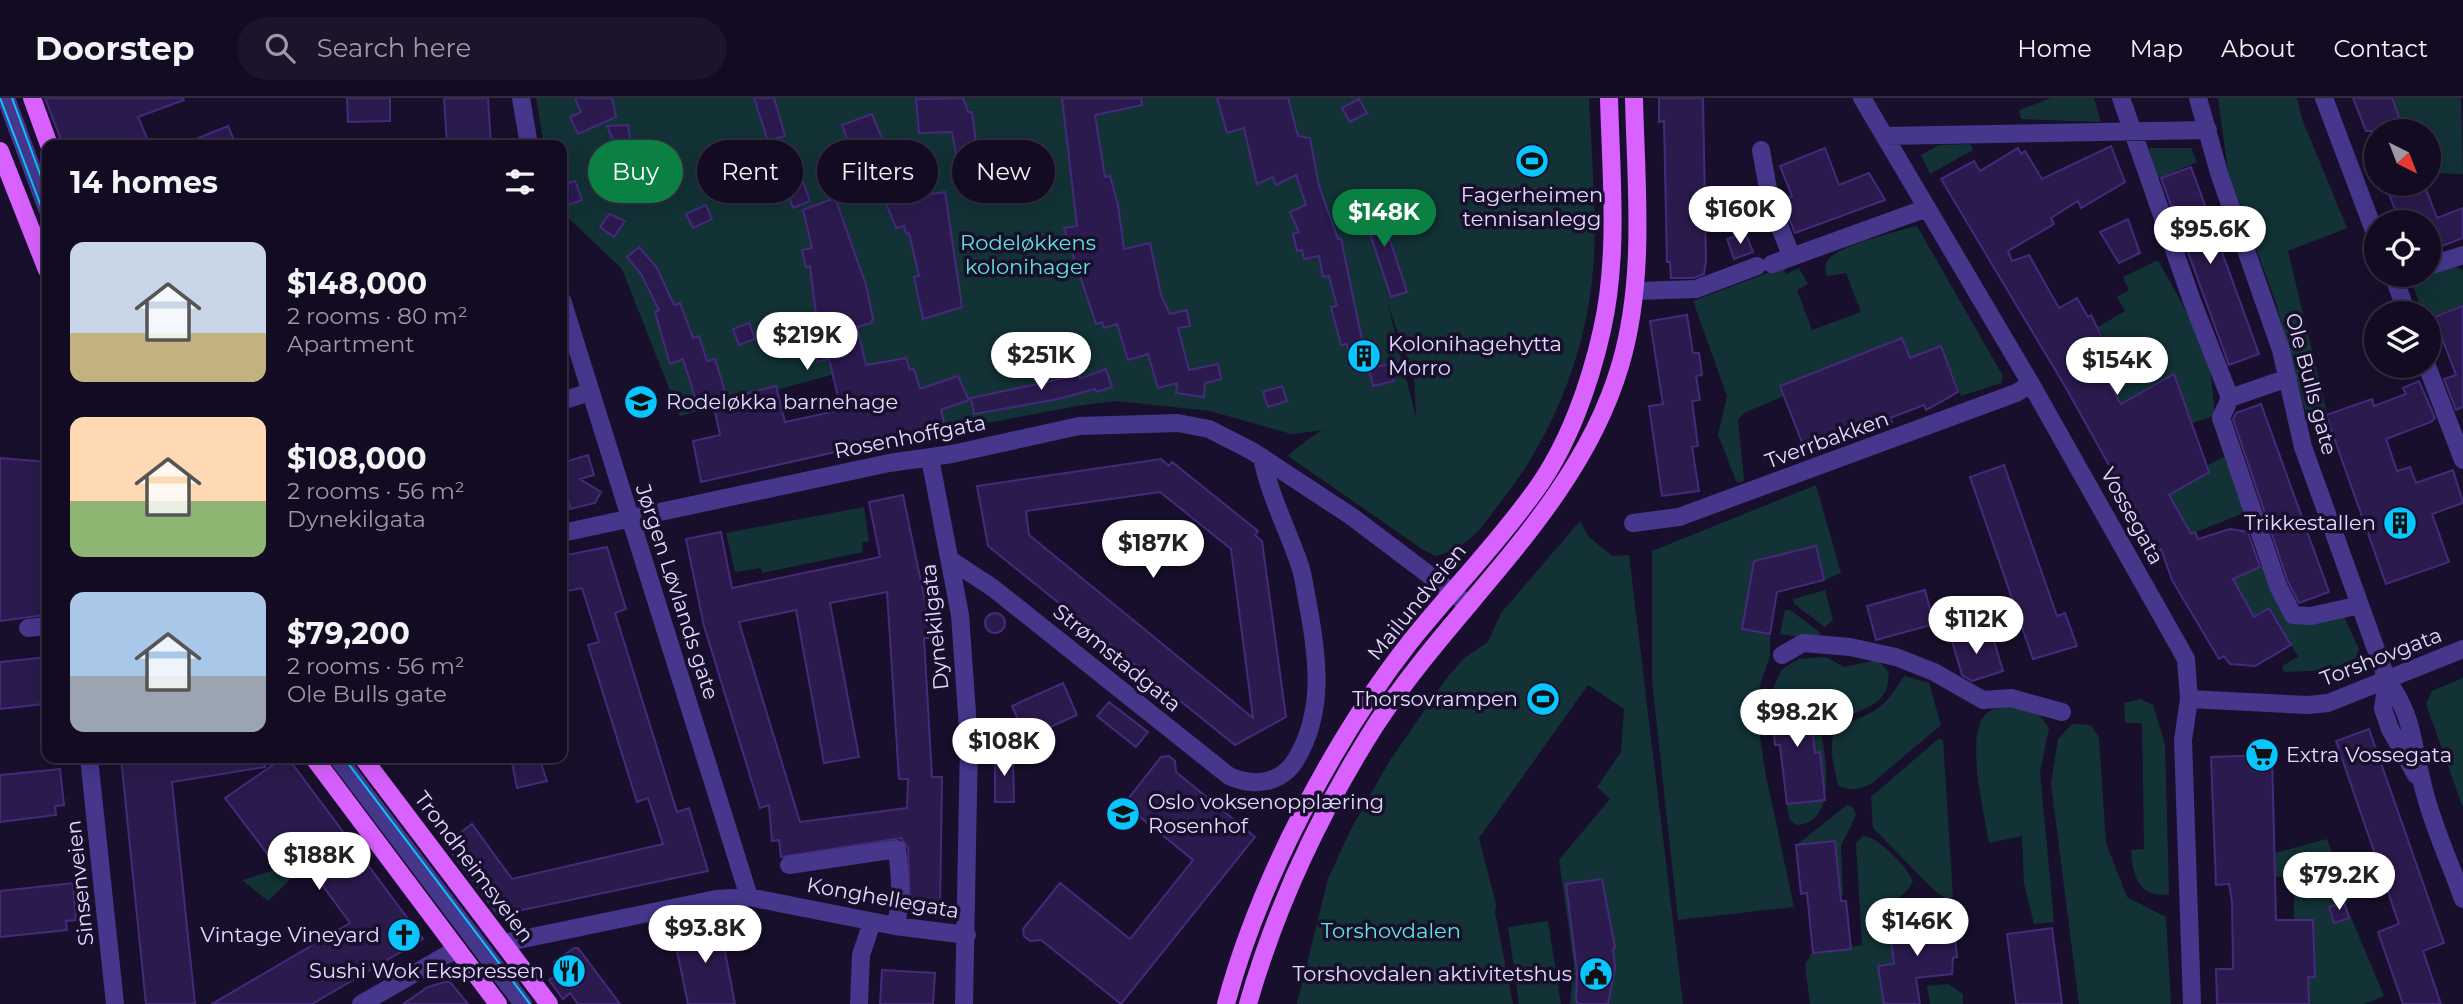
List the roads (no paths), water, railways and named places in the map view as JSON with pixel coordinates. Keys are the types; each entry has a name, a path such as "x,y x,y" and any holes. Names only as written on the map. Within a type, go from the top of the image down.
{"main road":[{"path":"32,98 47,140"},
{"name":"Mailundveien","path":"1226,1004 1241,955 1287,845 1315,788 1359,715 1410,643 1536,491 1552,464 1587,381 1602,331 1609,293 1609,98"},
{"name":"Mailundveien","path":"1248,1004 1261,962 1305,853 1375,726 1570,474 1604,408 1620,368 1636,291 1634,98"},
{"path":"0,151 3,170 42,259"},
{"path":"318,763 498,1004"},
{"name":"Trondheimsveien","path":"367,763 549,1004"}],"street":[{"path":"6,98 42,195"},
{"path":"521,98 528,140"},
{"name":"Vossegata","path":"1863,98 2031,384 2186,659 2189,699 2183,740 2192,1004"},
{"path":"2121,98 2192,301 2230,398 2221,418 2278,586 2293,615 2311,616 2360,605"},
{"name":"Ole Bulls gate","path":"2198,98 2219,173 2274,327 2303,447 2387,680 2402,700 2411,722 2423,787 2463,899"},
{"path":"2324,98 2366,210"},
{"path":"1885,136 2208,130"},
{"path":"1761,150 1771,205 1791,255"},
{"path":"1636,291 1696,289 1927,208"},
{"path":"2441,262 2463,255"},
{"name":"Jørgen Løvlands gate","path":"567,316 750,897"},
{"path":"2230,398 2288,378"},
{"path":"2432,378 2463,460"},
{"name":"Tverrbakken","path":"1633,523 1679,517 1826,465 2016,393 2031,384"},
{"path":"567,399 590,392"},
{"name":"Rosenhoffgata","path":"567,532 889,463 930,458 1079,426 1178,423 1209,429 1262,457 1351,516 1469,606"},
{"name":"Strømstadgata","path":"952,561 993,588 1229,776 1255,783 1272,780 1289,771 1300,752 1313,715 1318,671 1301,567 1266,477 1262,457"},
{"name":"Dynekilgata","path":"930,458 952,561 960,615 969,742 964,1004"},
{"path":"28,628 42,627"},
{"path":"1782,655 1803,643 1850,647 1896,657 1934,672 1983,700 2011,698 2062,712"},
{"name":"Torshovgata","path":"2189,699 2318,705 2342,699 2463,649"},
{"name":"Sinsenveien","path":"90,763 115,1004"},
{"path":"342,763 523,1004"},
{"path":"789,865 897,849 901,876 899,914 895,926"},
{"name":"Konghellegata","path":"503,943 716,899 750,897 872,922 967,935"},
{"path":"859,1004 861,955 872,922"},
{"path":"360,1004 457,949"}],"tram line":[{"path":"0,98 42,209"},
{"path":"12,98 42,179"},
{"path":"348,763 530,1004"}],"place":[{"name":"Fagerheimen tennisanlegg","path":"1532,161"},
{"name":"Kolonihagehytta Morro","path":"1364,356"},
{"name":"Rodeløkka barnehage","path":"641,402"},
{"name":"Trikkestallen","path":"2400,523"},
{"name":"Thorsovrampen","path":"1543,699"},
{"name":"Extra Vossegata","path":"2262,755"},
{"name":"Oslo voksenopplæring Rosenhof","path":"1123,814"},
{"name":"Vintage Vineyard","path":"404,935"},
{"name":"Sushi Wok Ekspressen","path":"569,971"},
{"name":"Torshovdalen aktivitetshus","path":"1596,974"}],"park label":[{"name":"Rodeløkkens kolonihager","path":"1028,255"},
{"name":"Torshovdalen","path":"1391,931"}]}
